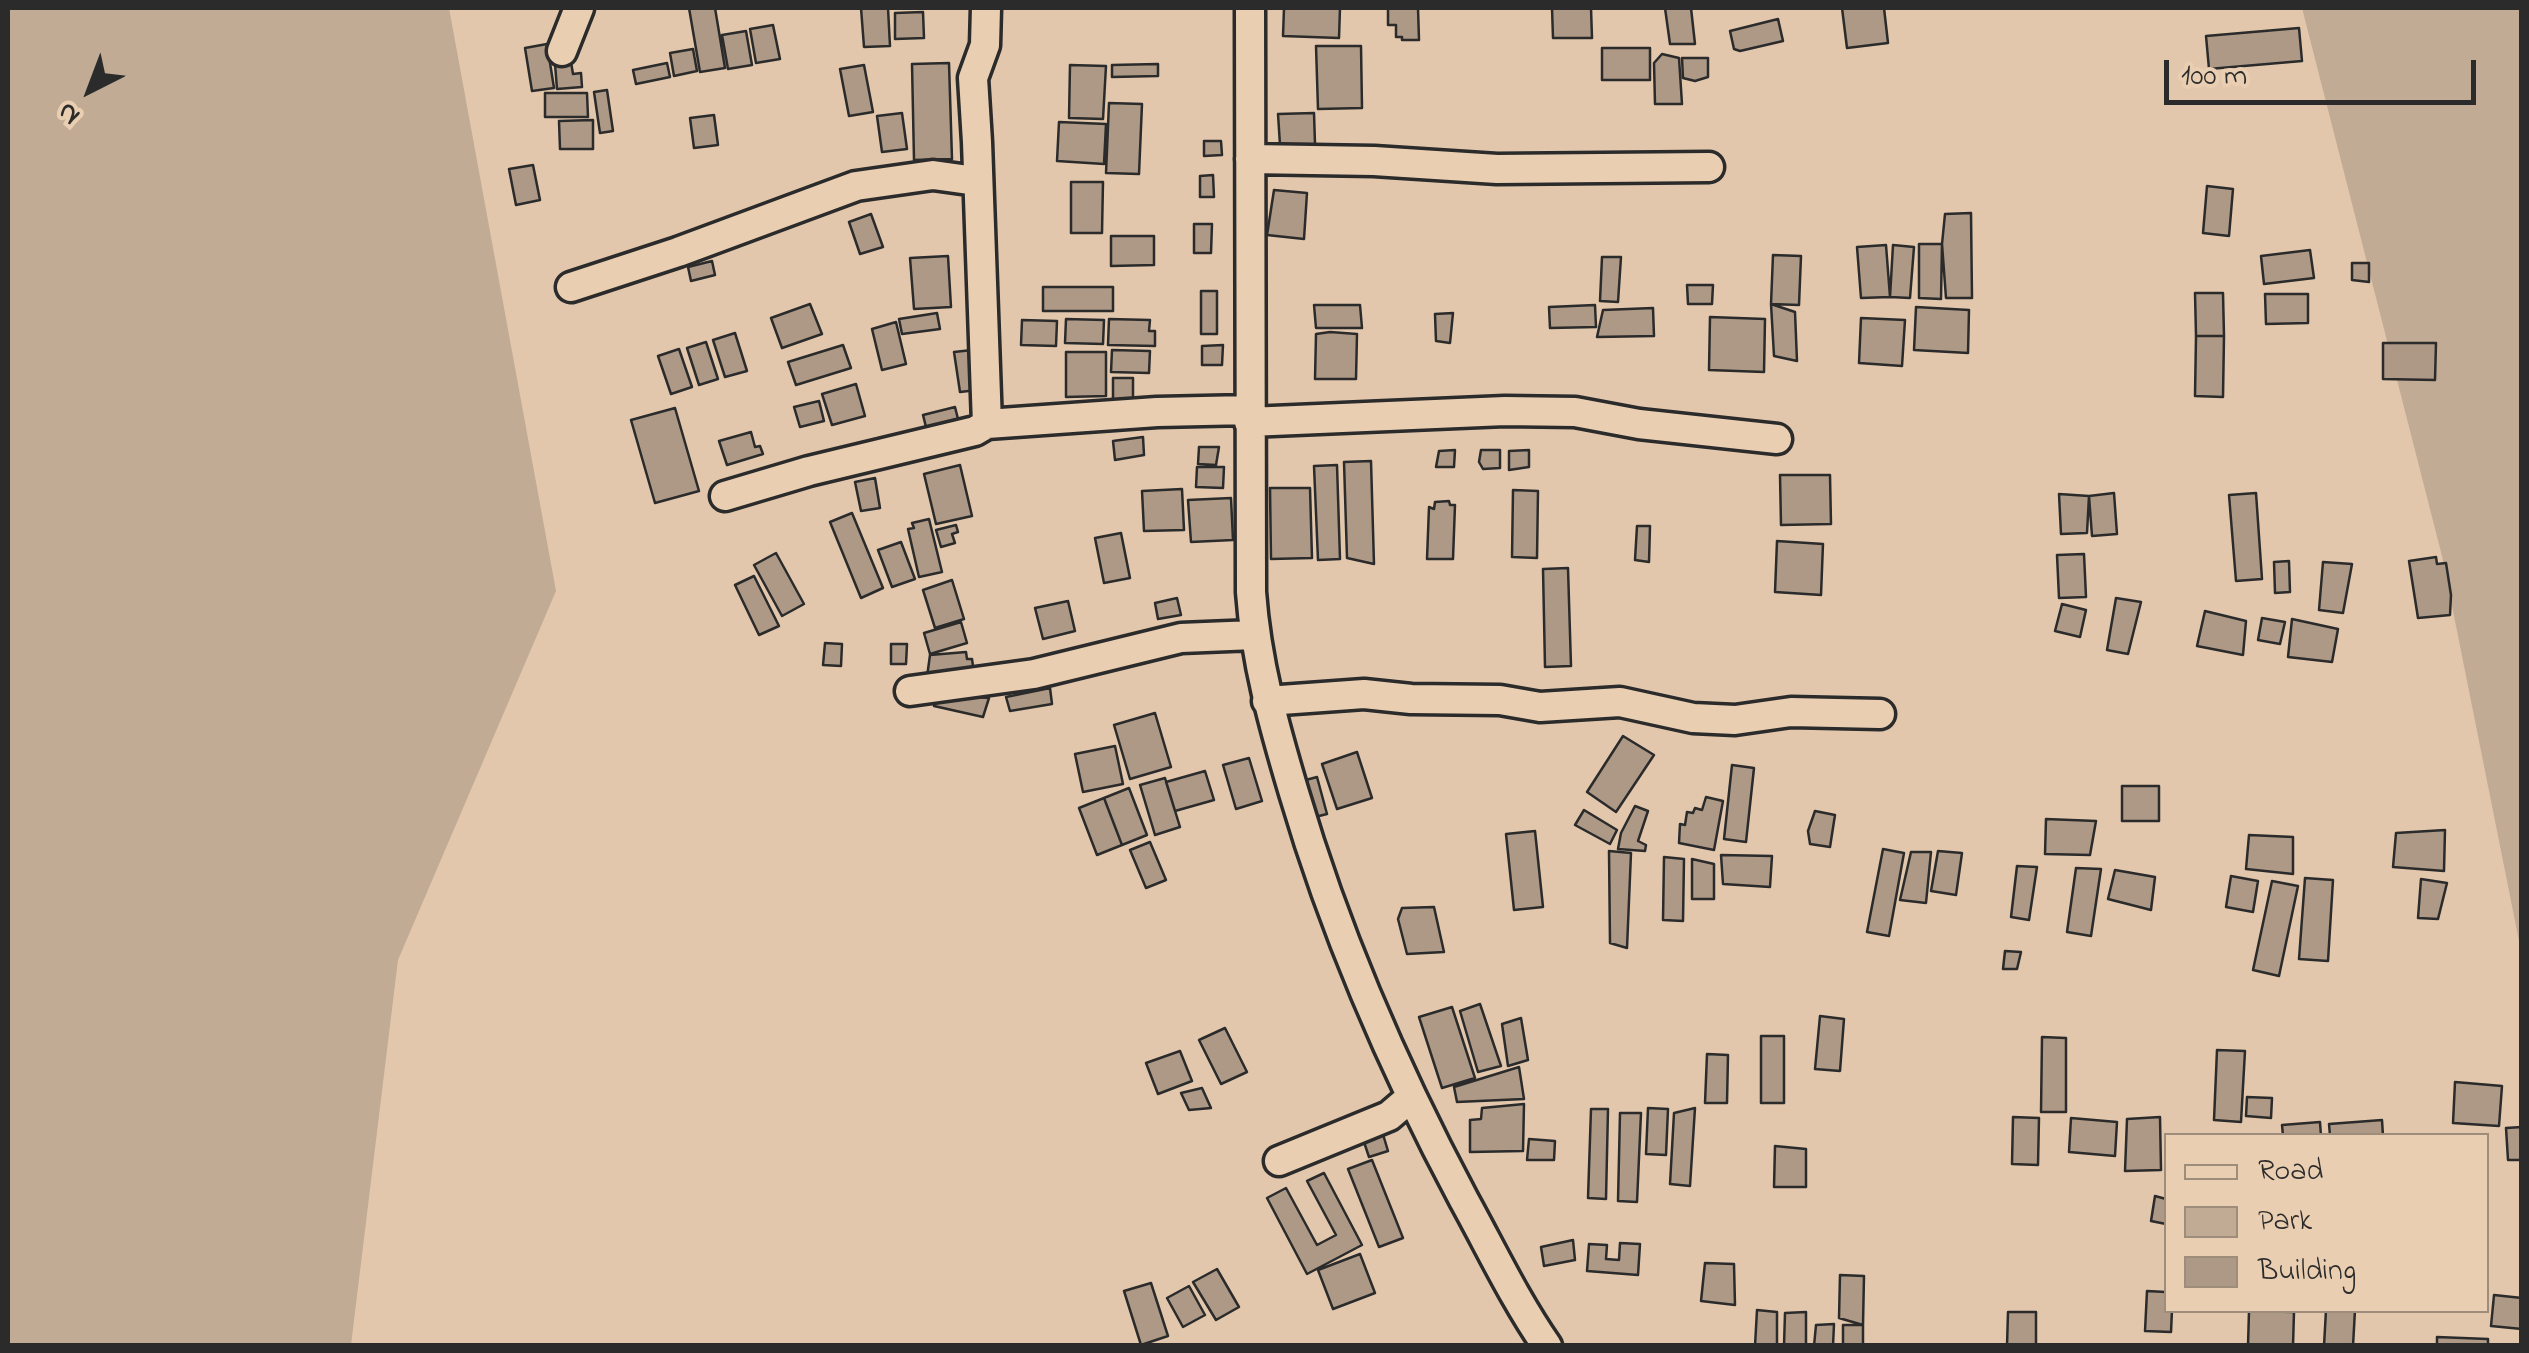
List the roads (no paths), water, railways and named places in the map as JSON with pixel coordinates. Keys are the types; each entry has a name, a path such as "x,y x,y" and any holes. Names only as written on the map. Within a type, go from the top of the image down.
{"street":[{"path":"562,52 579,8"},
{"path":"986,8 986,45 973,78 972,98 988,424"},
{"path":"1250,8 1249,416 1254,635 1267,701 1321,885 1382,1038 1528,1319 1548,1346"},
{"path":"1250,159 1374,161 1497,169 1709,167"},
{"path":"571,287 856,186 933,175 976,181"},
{"path":"725,496 975,431 988,424 1178,411 1249,416 1575,412 1639,424 1777,440"},
{"path":"910,691 1034,674 1180,638 1254,635"},
{"path":"1267,701 1364,694 1500,700 1540,706 1620,702 1693,718 1735,720 1791,712 1880,714"},
{"path":"1278,1161 1389,1116 1410,1098"}]}
